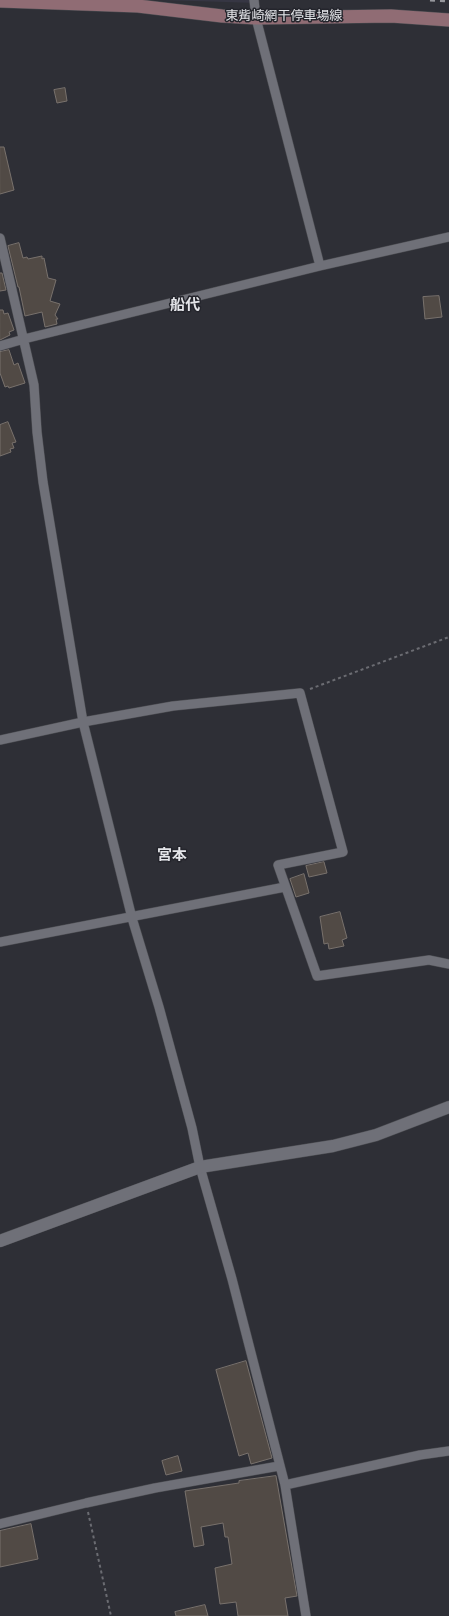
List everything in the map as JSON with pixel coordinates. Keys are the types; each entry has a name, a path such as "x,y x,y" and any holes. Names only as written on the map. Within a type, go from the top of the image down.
{"main road":[{"name":"東觜崎網干停車場線","path":"0,1 138,6 222,16 256,18 391,16 449,20"}],"street":[{"path":"254,0 256,18 320,266"},
{"path":"0,346 320,266 449,237"},
{"path":"0,238 34,385 37,432 43,482 83,722 132,918 160,1007 192,1128 200,1167 232,1279 285,1485 306,1616"},
{"path":"0,740 83,722 173,706 300,693 343,852 278,865 317,976 429,960 449,964"},
{"path":"0,942 132,918 285,887"},
{"path":"0,1240 200,1167 333,1146 376,1135 449,1107"},
{"path":"285,1485 420,1455 449,1451"},
{"path":"0,1524 155,1488 279,1466"}],"path":[{"path":"300,693 449,636"},
{"path":"86,1503 111,1616"}],"shaded area":[{"path":"162,0 258,0 258,3"}],"building":[{"path":"65,88 67,101 57,103 54,90"},
{"path":"0,147 4,147 14,190 0,194"},
{"path":"19,243 23,258 27,257 28,259 42,256 42,259 44,258 48,278 56,280 50,301 60,304 55,315 58,319 56,319 57,324 45,327 42,312 25,316 8,246"},
{"path":"0,273 2,273 6,290 0,291"},
{"path":"439,296 442,317 425,319 423,297"},
{"path":"0,310 3,310 4,314 8,313 14,330 9,332 10,335 0,340"},
{"path":"9,350 14,365 18,363 25,383 9,388 8,386 5,387 0,373 0,352"},
{"path":"8,422 16,442 12,443 14,448 10,449 11,452 0,456 0,425"},
{"path":"324,862 327,873 309,877 306,866"},
{"path":"304,874 309,893 296,897 290,879"},
{"path":"340,912 347,938 342,940 344,946 329,949 328,943 324,944 320,917"},
{"path":"246,1361 272,1458 251,1464 248,1453 239,1456 216,1370"},
{"path":"178,1456 182,1471 166,1475 162,1461"},
{"path":"276,1476 297,1596 285,1598 288,1616 238,1616 236,1602 220,1604 215,1568 232,1564 228,1537 225,1537 223,1523 201,1527 204,1545 194,1547 185,1491"},
{"path":"31,1524 38,1559 0,1567 0,1531"},
{"path":"205,1605 208,1616 176,1616 175,1612"}],"railway":[{"path":"430,0 449,1"}],"district":[{"name":"船代","path":"185,306"},
{"name":"宮本","path":"172,856"}]}
